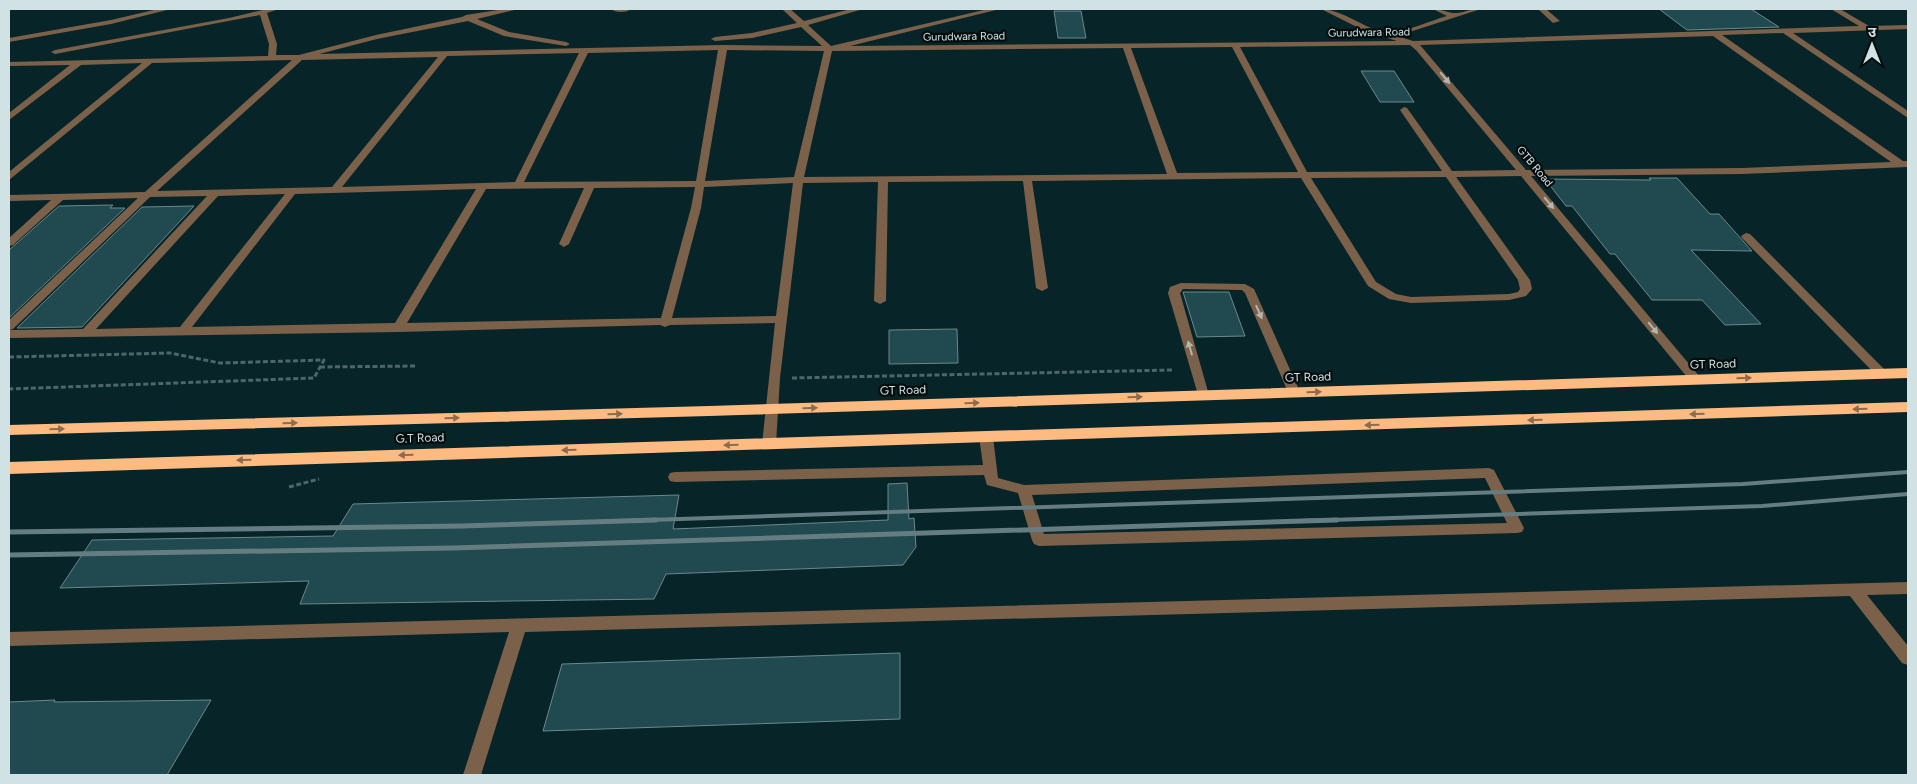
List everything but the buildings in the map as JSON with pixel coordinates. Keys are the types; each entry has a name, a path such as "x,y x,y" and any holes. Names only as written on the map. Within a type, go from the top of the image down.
{"highway":[{"name":"GT Road","path":"708,411 1908,373"},
{"path":"986,437 1908,407"},
{"path":"1881,408 1908,415"},
{"name":"G.T Road","path":"9,430 708,411"},
{"name":"G.T Road","path":"9,468 986,437"}],"street":[{"path":"9,40 167,9"},
{"path":"229,20 248,9"},
{"path":"55,52 229,20 275,9"},
{"path":"9,326 148,194 300,57 330,47 514,9"},
{"path":"615,9 628,9"},
{"path":"786,9 829,49"},
{"path":"466,18 507,34 556,44 587,45 754,37 780,31 800,22 859,9"},
{"path":"9,64 723,47 829,49 996,9"},
{"name":"GTB Road","path":"1325,9 1388,36 1412,43 1419,48 1696,380"},
{"path":"1437,9 1454,16"},
{"path":"1388,36 1477,9"},
{"path":"1542,9 1556,21"},
{"path":"1835,9 1867,28"},
{"path":"263,12 272,44 272,58"},
{"name":"Gurudwara Road","path":"829,49 1412,43 1908,27"},
{"path":"1785,31 1908,115"},
{"path":"54,63 55,32"},
{"path":"1714,33 1904,164"},
{"path":"1234,44 1304,175 1372,284 1380,291 1393,297 1412,300 1509,297 1522,294 1526,289 1524,280 1448,175 1404,110"},
{"path":"1126,46 1174,176"},
{"path":"665,323 701,184 723,47"},
{"path":"769,444 774,378 798,180 829,49"},
{"path":"518,185 585,50"},
{"path":"335,190 445,54"},
{"path":"9,177 150,60"},
{"path":"9,118 79,62"},
{"path":"9,198 518,185 701,184 798,180 1742,171 1904,164"},
{"path":"1027,178 1042,288"},
{"path":"880,301 883,179"},
{"path":"564,244 590,185"},
{"path":"398,328 483,186"},
{"path":"182,332 292,190"},
{"path":"85,334 214,193"},
{"path":"9,243 60,197"},
{"path":"1746,236 1882,374"},
{"path":"1203,395 1174,294 1174,289 1181,286 1245,286 1250,291 1294,392"},
{"path":"9,334 782,320"},
{"path":"986,437 992,481 1024,490 1489,473 1518,528 1039,540 1024,490"},
{"path":"674,477 990,470"},
{"path":"9,639 1908,588"},
{"path":"1854,590 1908,658"},
{"path":"472,775 519,626"}],"path":[{"path":"9,357 170,353 220,362 324,360 314,378 9,389"},
{"path":"320,367 417,366"},
{"path":"774,378 1172,370"}],"railway":[{"path":"618,521 1743,484 1908,472"},
{"path":"1298,521 1762,506 1908,494"},
{"path":"9,532 462,526 656,520"},
{"path":"9,555 453,548 1337,520"}]}
